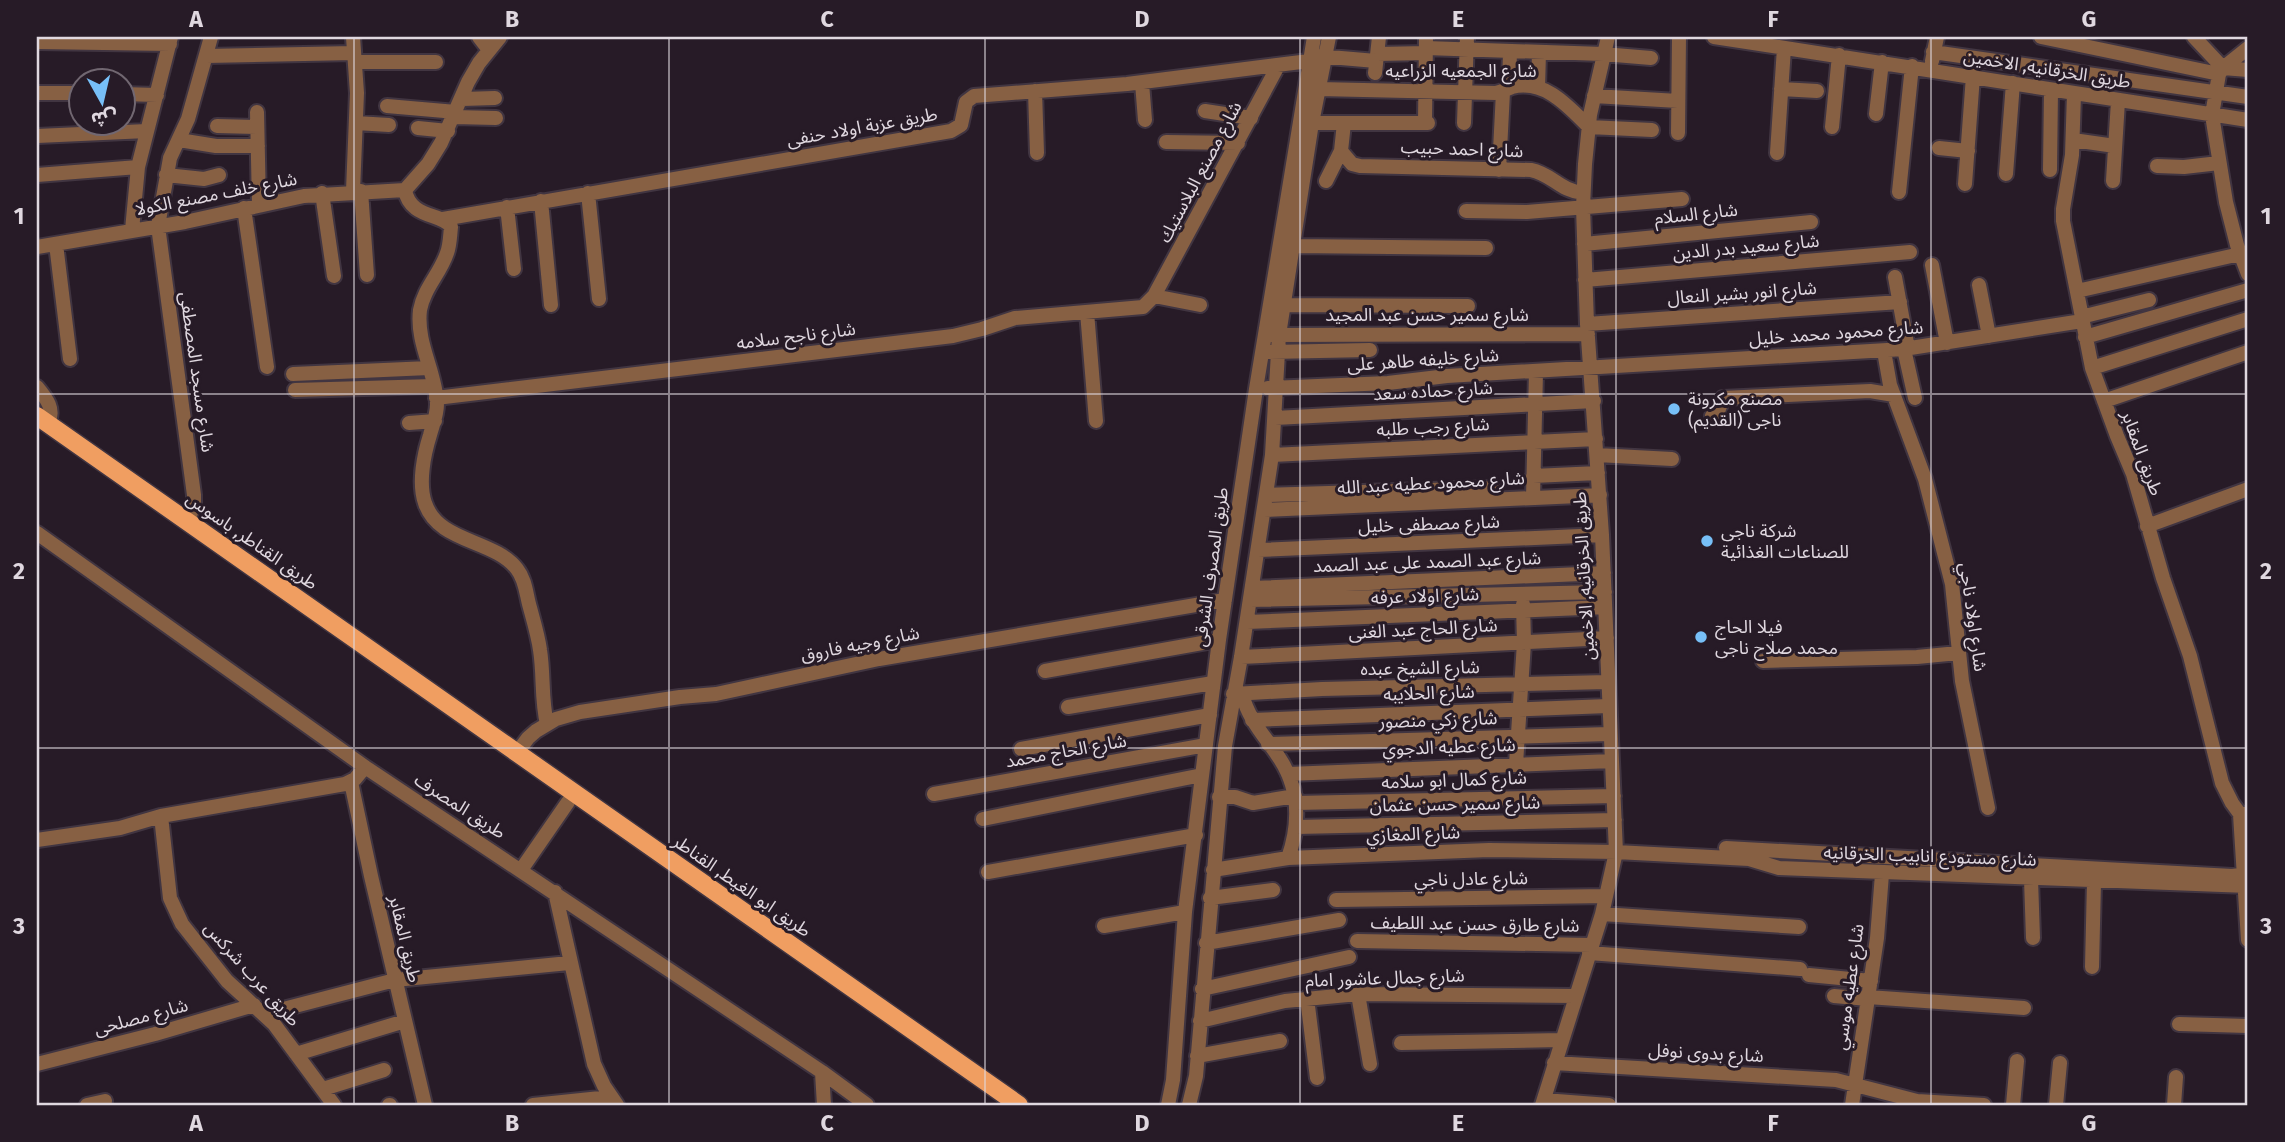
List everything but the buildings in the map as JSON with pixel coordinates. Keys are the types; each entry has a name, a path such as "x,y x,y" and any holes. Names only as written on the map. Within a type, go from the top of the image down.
{"main road":[{"name":"طريق القناطر, باسوس","path":"41,424 188,521 439,706"},
{"name":"طريق القناطر, باسوس","path":"41,424 439,706"},
{"name":"طريق ابو الغيط, القناطر","path":"439,706 516,754 1019,1105"},
{"name":"طريق ابو الغيط, القناطر","path":"439,706 568,802 999,1105"}],"street":[{"name":"شارع مسجد المصطفى","path":"188,521 194,495 158,226 170,158 188,119 211,37"},
{"path":"354,37 357,191 367,275"},
{"path":"479,37 489,50"},
{"path":"500,37 468,82 448,131 428,164 405,190 407,199 423,214 443,219 451,227 449,248 425,291 420,312 420,336 435,392 435,421 422,482 424,500 439,524 511,562 524,581 538,637 542,701 547,724"},
{"name":"طريق المصرف الشرقى","path":"1277,305 1293,246 1319,89 1314,37"},
{"name":"طريق المصرف الشرقى","path":"1168,1105 1173,1080 1185,912 1213,683 1256,389 1262,352 1272,335 1315,58 1329,37"},
{"path":"1376,63 1379,37"},
{"name":"طريق الخرقانيه, الاخمين","path":"1543,1103 1574,996 1602,914 1616,848 1583,200 1589,127 1608,37"},
{"path":"1678,133 1679,37"},
{"name":"طريق الخرقانيه, الاخمين","path":"1714,37 2248,120"},
{"path":"1930,69 1937,37"},
{"path":"2041,37 2100,42 2221,71 2248,70"},
{"path":"2196,37 2221,71"},
{"path":"37,42 170,40 138,167 132,230"},
{"path":"1464,123 1467,43"},
{"name":"طريق عزبة اولاد حنفى","path":"443,219 951,131 961,125 964,107 969,99 1142,83 1278,66 1315,58 1376,63 1426,46 1467,43 1651,58"},
{"path":"1312,123 1427,122 1426,46"},
{"path":"1525,48 1538,88"},
{"path":"1499,170 1506,90 1525,48"},
{"path":"1777,153 1784,48"},
{"path":"2248,48 2221,71 2212,115 2226,202 2248,274"},
{"path":"1933,52 2248,97"},
{"path":"1832,127 1839,55"},
{"path":"206,56 354,57 436,62"},
{"path":"1876,114 1882,61"},
{"name":"شارع مصنع البلاستيك","path":"1154,296 1278,66"},
{"path":"1899,192 1912,66"},
{"path":"1965,184 1973,76"},
{"path":"1142,83 1144,120"},
{"path":"2006,174 2013,83"},
{"name":"شارع الجمعيه الزراعيه","path":"1319,89 1465,93 1538,88 1555,95 1589,127"},
{"path":"1781,89 1816,92"},
{"path":"2050,170 2051,90"},
{"path":"1035,91 1037,153"},
{"path":"37,93 66,93"},
{"path":"136,94 157,94"},
{"name":"طريق المقابر","path":"2074,94 2073,140 2063,221 2092,368 2133,474 2178,627 2190,656 2222,783 2232,803 2244,814"},
{"path":"1594,96 1678,101"},
{"path":"457,109 495,98"},
{"path":"2113,181 2118,101"},
{"path":"387,106 457,109 496,118"},
{"path":"1205,111 1251,118"},
{"path":"257,112 260,205"},
{"path":"356,123 389,125"},
{"path":"1326,180 1341,151 1344,123"},
{"path":"217,126 257,127"},
{"path":"1589,127 1652,130"},
{"path":"418,128 448,131"},
{"path":"37,136 147,131"},
{"path":"179,140 216,146 258,146"},
{"path":"2073,140 2115,146"},
{"path":"1166,142 1238,143"},
{"path":"1940,148 1968,151"},
{"name":"شارع احمد حبيب","path":"1341,151 1352,164 1360,166 1538,172 1583,200"},
{"path":"2157,166 2184,167 2219,163"},
{"path":"37,175 138,167"},
{"path":"166,175 204,179 219,176"},
{"name":"شارع خلف مصنع الكولا","path":"37,247 322,194 405,190"},
{"path":"588,193 599,299"},
{"path":"322,194 334,276"},
{"path":"1466,211 1527,212 1583,200 1682,199"},
{"path":"541,201 551,305"},
{"path":"507,207 514,269"},
{"path":"244,208 267,367"},
{"name":"شارع السلام","path":"1584,244 1811,222"},
{"path":"56,244 70,359"},
{"path":"1293,246 1486,248"},
{"name":"شارع سعيد بدر الدين","path":"1585,280 1910,252"},
{"path":"2077,291 2241,254"},
{"path":"1932,265 1947,343"},
{"path":"1895,277 1915,398"},
{"path":"1979,285 1989,336"},
{"path":"2085,337 2248,290"},
{"path":"1154,296 1200,305"},
{"name":"شارع ناجح سلامه","path":"295,390 435,392 953,335 982,330 1015,318 1143,307 1154,296"},
{"name":"شارع محمود محمد خليل","path":"1592,369 1906,349 2082,319 2149,300"},
{"name":"شارع انور بشير النعال","path":"1588,329 1899,302"},
{"path":"1277,305 1468,306"},
{"path":"1087,312 1096,421"},
{"path":"2092,368 2248,319"},
{"name":"شارع سمير حسن عبد المجيد","path":"1272,335 1588,329"},
{"name":"طريق المصرف الشرقى","path":"1189,1105 1194,1088 1219,797 1238,694 1241,657 1272,455 1278,352 1272,335"},
{"path":"1262,352 1370,350"},
{"name":"شارع اولاد ناجي","path":"1884,351 1894,395 1925,479 1952,584 1958,653 1971,733 1988,808"},
{"path":"2104,401 2248,352"},
{"path":"293,374 429,368"},
{"name":"شارع خليفه طاهر على","path":"1256,389 1592,369"},
{"path":"1533,498 1536,372"},
{"path":"37,387 52,413 41,424"},
{"path":"1712,416 1717,414 1723,398 1870,391 1894,395"},
{"name":"شارع حماده سعد","path":"1275,418 1594,401"},
{"path":"409,423 435,421"},
{"name":"شارع رجب طلبه","path":"1272,455 1596,439"},
{"path":"1597,455 1672,459"},
{"path":"1533,476 1598,474"},
{"path":"1242,486 1265,498 1494,488"},
{"path":"2147,526 2248,489"},
{"name":"شارع محمود عطيه عبد الله","path":"1265,498 1533,498 1600,495"},
{"name":"طريق المصرف","path":"37,533 365,767 822,1072 863,1104"},
{"name":"شارع مصطفى خليل","path":"1258,550 1602,536"},
{"name":"شارع عبد الصمد على عبد الصمد","path":"1251,594 1604,573"},
{"path":"1516,764 1524,643 1523,578"},
{"path":"1251,594 1605,592"},
{"name":"شارع وجيه فاروق","path":"516,754 528,738 547,724 580,712 716,694 878,659 1225,600"},
{"name":"شارع اولاد عرفه","path":"1247,622 1605,607"},
{"name":"شارع الحاج عبد الغنى","path":"1241,657 1606,638"},
{"path":"1045,671 1219,640"},
{"path":"1763,661 1917,657 1958,653"},
{"name":"شارع الشيخ عبده","path":"1238,694 1322,689 1607,682"},
{"path":"1068,707 1213,683"},
{"path":"1238,694 1288,774 1295,799 1296,827 1287,858"},
{"name":"شارع الحلايبه","path":"1252,720 1608,706"},
{"path":"1021,749 1210,715"},
{"name":"شارع زكي منصور","path":"1268,744 1609,734"},
{"name":"شارع الحاج محمد","path":"934,794 1206,745"},
{"name":"شارع عطيه الدجوي","path":"1288,774 1612,761"},
{"path":"37,840 120,828 161,816 351,782 365,767"},
{"path":"983,819 1202,775"},
{"name":"طريق المقابر","path":"351,782 425,1105"},
{"name":"شارع كمال ابو سلامه","path":"1219,797 1235,797 1253,803 1295,799 1614,796"},
{"path":"521,870 568,802"},
{"path":"2244,814 2248,940"},
{"name":"طريق عرب شركس","path":"161,816 170,898 174,909 200,949 227,981 259,1010 334,1105"},
{"name":"شارع سمير حسن عثمان","path":"1296,827 1615,820"},
{"path":"988,872 1196,835"},
{"name":"شارع المغازي","path":"1213,870 1287,858 1616,848"},
{"name":"شارع مستودع انابيب الخرقانيه","path":"1616,848 1785,850 2205,874 2247,880"},
{"name":"شارع مستودع انابيب الخرقانيه","path":"1616,848 1749,859 1779,869 2094,882 2247,880"},
{"name":"شارع عطيه موسي","path":"1852,1105 1877,939 1882,874"},
{"path":"2031,879 2033,938"},
{"path":"2092,967 2094,882"},
{"path":"1210,898 1273,890"},
{"path":"533,1105 613,1101 594,1064 555,892"},
{"name":"شارع عادل ناجي","path":"1336,900 1606,896"},
{"path":"1104,926 1185,912"},
{"path":"1602,914 1799,927"},
{"path":"1206,943 1339,920"},
{"name":"شارع طارق حسن عبد اللطيف","path":"1357,941 1590,949 1871,981"},
{"path":"1202,989 1349,957"},
{"name":"شارع مصلحى","path":"37,1064 155,1034 395,980 569,963"},
{"path":"1358,994 1370,1064"},
{"name":"شارع جمال عاشور امام","path":"1200,1021 1307,998 1358,994 1574,996"},
{"path":"1834,996 2024,1008"},
{"path":"1307,998 1317,1078"},
{"path":"296,1054 405,1021"},
{"path":"2179,1024 2248,1026"},
{"path":"1197,1056 1280,1041"},
{"path":"1401,1044 1561,1041"},
{"path":"2013,1105 2017,1061"},
{"name":"شارع بدوى نوفل","path":"1554,1063 1836,1080 1906,1099 1984,1105"},
{"path":"2056,1105 2060,1063"},
{"path":"323,1089 383,1070"},
{"path":"822,1072 824,1105"},
{"path":"2174,1105 2176,1077"},
{"path":"87,1105 106,1101"},
{"path":"1543,1103 1609,1105"}],"place":[{"name":"مصنع مكرونة ناجى (القديم)","path":"1674,409"},
{"name":"شركة ناجى للصناعات الغذائية","path":"1707,541"},
{"name":"فيلا الحاج محمد صلاح ناجى","path":"1701,637"}]}
